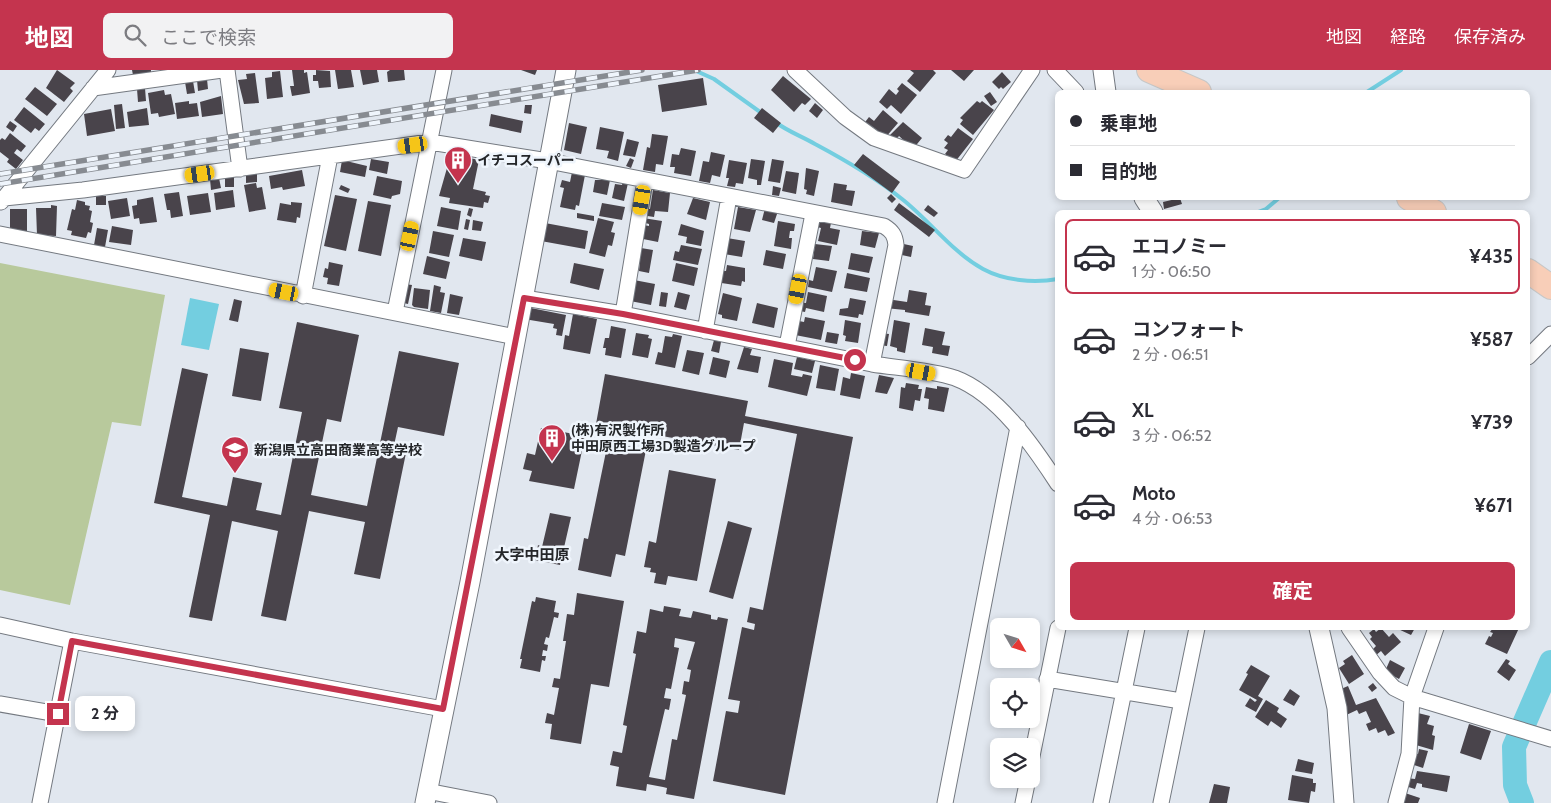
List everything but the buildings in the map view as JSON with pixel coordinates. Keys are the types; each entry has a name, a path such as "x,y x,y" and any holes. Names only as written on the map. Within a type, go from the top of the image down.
{"main road":[{"path":"1149,70 1194,90"},
{"path":"1413,200 1430,210"},
{"path":"1530,273 1551,287"}],"street":[{"path":"2,201 108,70"},
{"path":"93,88 222,70"},
{"path":"227,70 240,169"},
{"path":"395,312 444,70"},
{"path":"490,803 426,797 470,582 566,70"},
{"path":"795,70 846,117 874,138 964,170 1032,70"},
{"path":"1055,70 1074,90"},
{"path":"1103,70 1106,90"},
{"path":"2,201 430,142 548,161 813,214 884,226 896,238 896,245 872,364"},
{"path":"303,296 330,156"},
{"path":"623,314 645,181"},
{"path":"704,331 729,197"},
{"path":"787,346 813,214"},
{"path":"0,234 516,337"},
{"path":"524,298 623,314 960,380 973,386 1018,427 1055,479"},
{"path":"1530,355 1551,334"},
{"path":"945,803 1018,427"},
{"path":"0,624 72,641 443,709"},
{"path":"1035,738 1058,630"},
{"path":"1101,803 1137,630"},
{"path":"1161,803 1197,630"},
{"path":"1319,630 1337,708 1344,803"},
{"path":"1350,630 1380,673 1394,688 1412,697 1551,739"},
{"path":"1396,803 1409,754 1412,697 1435,630"},
{"path":"40,803 72,641"},
{"path":"1047,679 1181,701"},
{"path":"0,704 58,714"},
{"path":"1023,803 1026,788"}],"green space":[{"path":"0,263 165,295 141,426 112,422 70,605 0,590"}],"water":[{"path":"190,298 219,304 209,350 181,345"}],"waterway":[{"path":"694,70 714,79 763,114"},
{"path":"1370,90 1401,70"},
{"path":"775,122 849,163 882,184 902,199 961,254 983,269 1001,276 1020,280 1055,279"},
{"path":"1263,210 1277,200"},
{"path":"1522,803 1515,785 1514,747 1551,662"}],"railway":[{"path":"0,174 642,70"},
{"path":"0,184 698,70"}],"place":[{"name":"イチコスーパー","path":"458,184"},
{"name":"(株)有沢製作所 中田原西工場3D製造グループ","path":"552,462"},
{"name":"新潟県立高田商業高等学校","path":"235,474"}],"district":[{"name":"大字中田原","path":"532,555"}],"route":[{"path":"58,714 72,641 443,709 470,582 524,298 623,314 855,360"}]}
